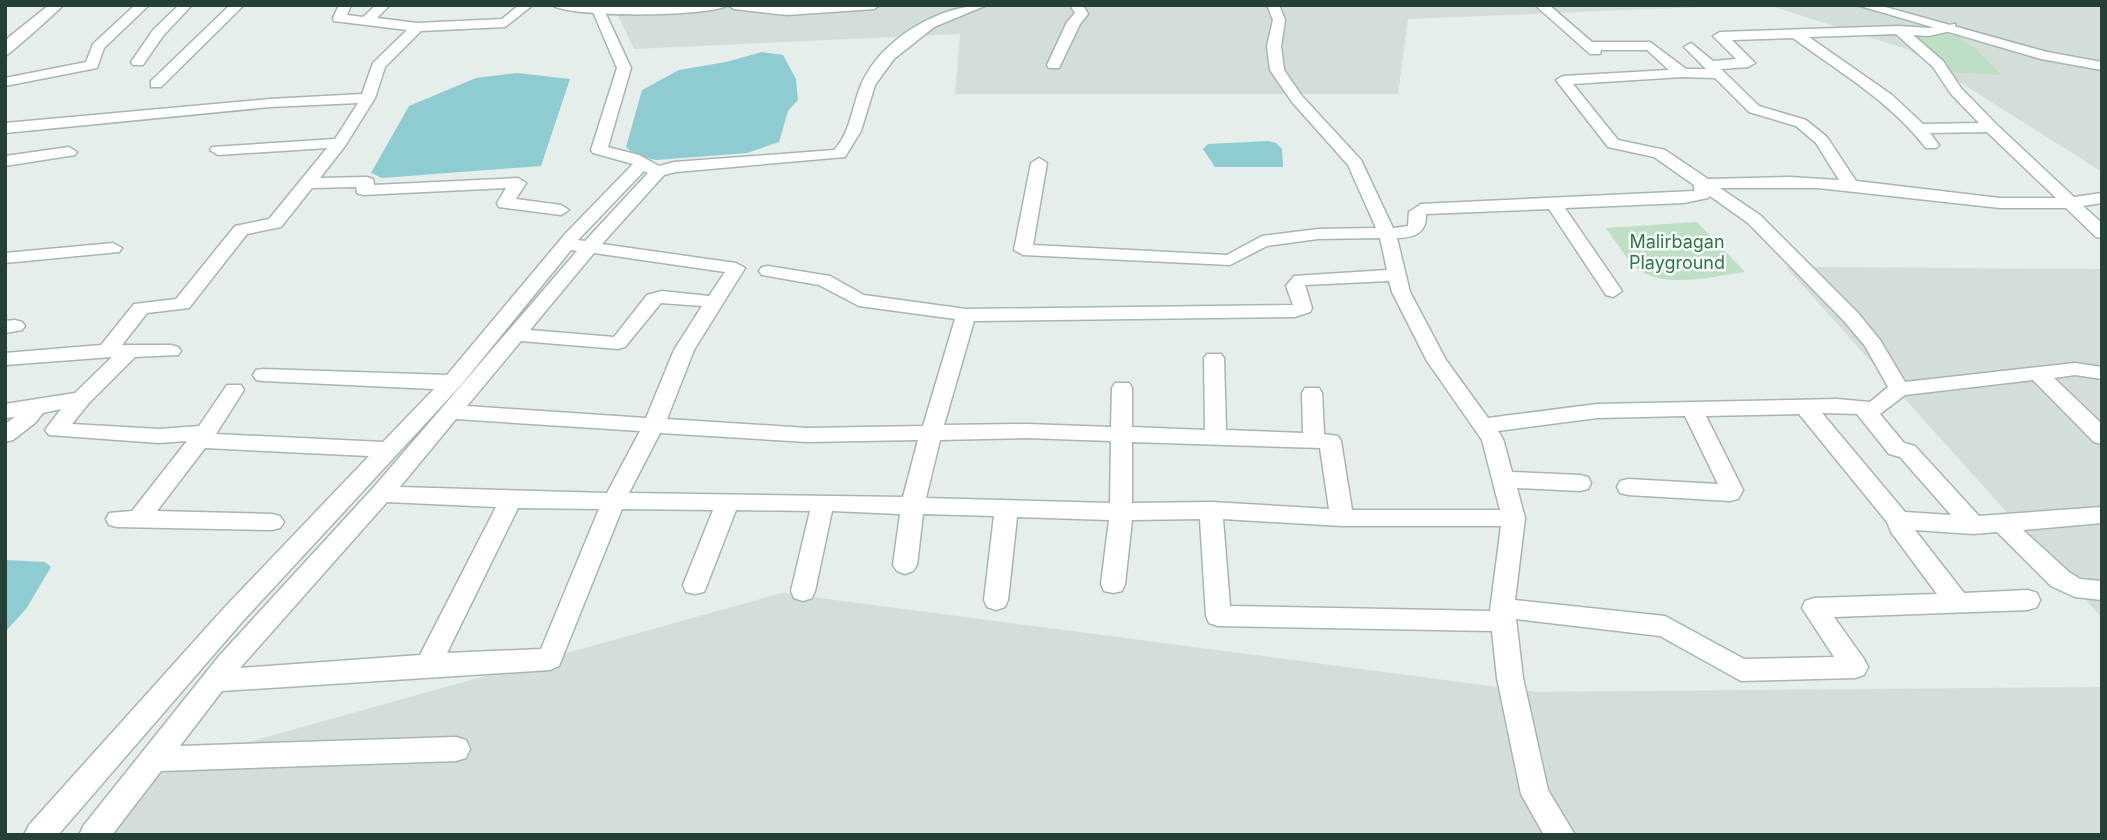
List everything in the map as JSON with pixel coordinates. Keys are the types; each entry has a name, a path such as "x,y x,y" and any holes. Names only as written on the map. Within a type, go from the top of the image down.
{"street":[{"path":"6,52 14,40 57,5"},
{"path":"5,82 92,65 98,47 143,5"},
{"path":"138,62 158,33 186,5"},
{"path":"156,84 238,5"},
{"path":"345,5 339,18 417,27 505,23 527,5"},
{"path":"366,21 384,5"},
{"path":"558,5 599,12 676,10 722,5"},
{"path":"734,5 787,11 874,5"},
{"path":"599,12 624,68 599,149 650,167 674,167 839,154 847,148 868,83 889,55 939,19 981,5"},
{"path":"1054,65 1074,22 1082,14 1076,5"},
{"path":"1273,5 1279,20 1274,46 1278,70 1297,99 1355,163 1387,233 1401,292 1437,360 1492,439 1514,518 1503,614 1510,678 1535,794 1560,835"},
{"path":"1541,5 1592,48 1650,46 1682,73"},
{"path":"1863,5 1950,27 2046,56 2102,66"},
{"path":"107,351 141,308 182,304 241,230 275,223 340,143 368,98 377,66 417,27"},
{"path":"1899,388 1873,344 1833,297 1754,219 1659,153 1613,144 1563,80 1682,73 1748,63 1720,36 1899,30 1929,32 1950,27"},
{"path":"1899,30 1938,64 1956,90 1991,127 2102,233"},
{"path":"1796,34 1896,106 1920,129 1931,145"},
{"path":"1691,47 1754,109 1801,123 1812,131 1822,140 1852,186"},
{"path":"5,128 270,103 368,98"},
{"path":"1920,129 1991,127"},
{"path":"218,150 340,143"},
{"path":"5,161 69,152"},
{"path":"1039,163 1023,250 1230,260 1262,242 1318,234 1414,230 1419,222 1417,212 1422,209 1684,198 1702,195 1702,185"},
{"path":"39,835 233,615 650,167"},
{"path":"307,183 367,182 363,190 519,183 505,203 561,210"},
{"path":"1702,185 1803,183 1852,186 1995,204 2070,204 2102,198"},
{"path":"1555,205 1613,291"},
{"path":"215,681 550,659 614,501 654,424 684,350 736,268 578,245"},
{"path":"94,835 215,681 381,494 515,335 578,245"},
{"path":"5,258 113,248"},
{"path":"768,271 824,280 859,300 966,316 1295,311 1303,308 1295,286 1300,280 1398,275"},
{"path":"515,335 618,343 654,299 662,297 714,302"},
{"path":"905,565 912,507 966,316"},
{"path":"131,349 82,398 56,430 388,450"},
{"path":"5,359 131,349 171,351"},
{"path":"1214,358 1216,438"},
{"path":"1483,426 1597,411 1874,408 1899,388 2075,369 2102,373"},
{"path":"2038,374 2102,437"},
{"path":"263,375 451,383"},
{"path":"1113,584 1121,512 1122,388"},
{"path":"234,390 202,437 128,519 272,522"},
{"path":"1312,393 1314,440"},
{"path":"5,411 36,408 82,398"},
{"path":"5,435 28,418 36,408"},
{"path":"1806,408 1899,520 1907,537 1958,603"},
{"path":"1863,408 1897,449 1907,451 1973,525"},
{"path":"1628,486 1730,493 1732,490 1727,477 1693,410"},
{"path":"450,412 807,435 1027,431 1330,441 1342,518"},
{"path":"1502,479 1580,483"},
{"path":"381,494 511,500 823,503 1121,512 1210,510 1342,518 1514,518"},
{"path":"428,665 511,500"},
{"path":"695,585 728,502"},
{"path":"803,591 823,503"},
{"path":"996,600 1006,509"},
{"path":"1210,510 1218,616 1503,614 1665,626 1741,670 1855,667 1814,608 2028,600"},
{"path":"1899,520 1973,525 2102,515"},
{"path":"2000,521 2060,579 2075,588 2102,591"},
{"path":"153,759 456,749"}],"shaded area":[{"path":"613,5 1747,5 1408,19 1398,94 955,94 960,34 634,49"},
{"path":"1768,5 2102,5 2102,172 1907,49"},
{"path":"1786,267 2102,269 2102,618"},
{"path":"782,593 1536,692 2102,687 2102,835 99,835 134,774"}],"green space":[{"path":"1906,31 1956,35 1975,48 2002,75 1948,72"},
{"name":"Malirbagan Playground","path":"1697,222 1745,272 1689,280 1648,275 1628,259 1606,228"}],"water":[{"path":"762,52 783,55 796,79 798,100 788,111 779,142 747,153 656,160 636,156 626,147 642,90 679,70 726,62"},
{"path":"517,73 570,79 541,166 382,178 371,173 409,106 476,78"},
{"path":"1268,141 1276,143 1282,149 1283,167 1215,167 1203,149 1208,144"},
{"path":"5,560 45,562 51,567 26,609 5,632"}]}
